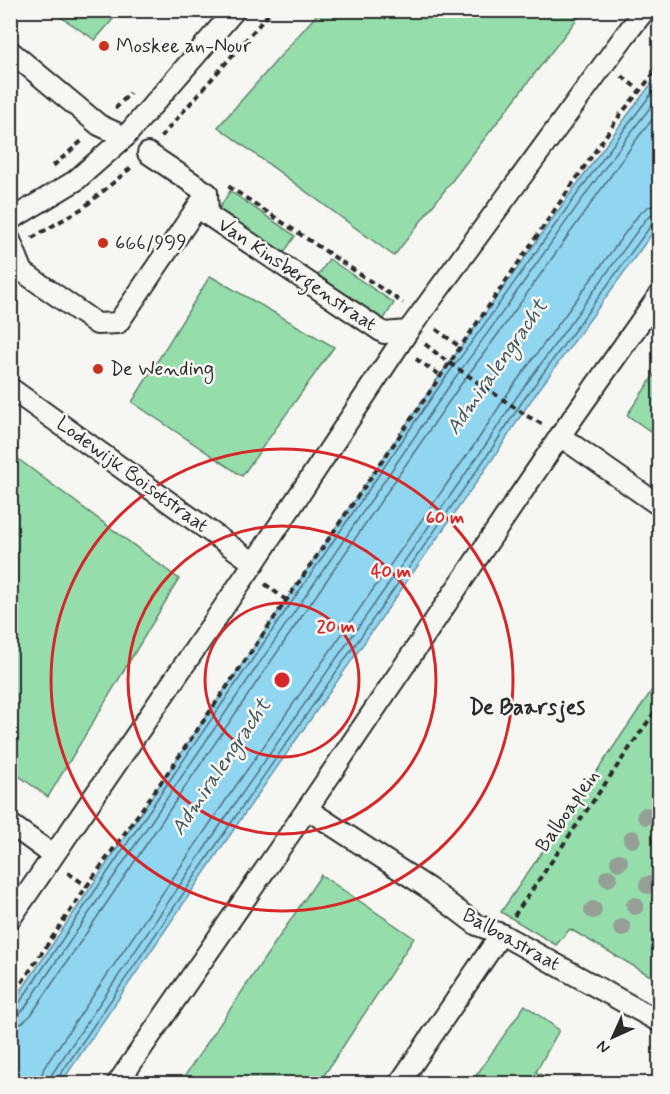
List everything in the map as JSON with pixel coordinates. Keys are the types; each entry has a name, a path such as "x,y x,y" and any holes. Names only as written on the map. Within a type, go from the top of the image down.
{"street":[{"path":"10,220 75,181 125,137 235,10"},
{"path":"10,919 254,563 408,331 645,10"},
{"path":"10,51 99,125 125,137"},
{"name":"Van Kinsbergenstraat","path":"148,153 207,193 208,215 384,333 408,331"},
{"path":"11,241 23,272 97,324 118,322 207,193"},
{"path":"117,1083 307,809 553,431 660,294"},
{"name":"Lodewijk Boisotstraat","path":"10,388 254,563"},
{"path":"553,431 660,506"},
{"name":"Balboastraat","path":"307,809 428,888 477,925 501,934 660,1022"},
{"path":"10,824 53,855"},
{"path":"399,1083 501,934"}],"path":[{"path":"10,1000 620,115 660,66"},
{"path":"207,193 229,186 404,304 408,331"},
{"path":"431,326 460,347"},
{"path":"426,344 441,357 553,431"},
{"path":"411,355 440,375"},
{"name":"Balboaplein","path":"501,934 660,704"}],"green space":[{"path":"52,11 120,11 95,40"},
{"path":"320,11 583,11 394,256 218,127"},
{"path":"230,191 295,236 283,254 218,210"},
{"path":"329,259 394,303 382,322 317,277"},
{"path":"210,276 334,347 242,476 132,402"},
{"path":"659,368 659,437 627,415"},
{"path":"10,453 179,579 48,797 11,770"},
{"path":"659,680 659,981 570,929 556,945 501,912"},
{"path":"321,875 414,938 319,1083 180,1083"},
{"path":"525,1005 559,1030 536,1072 556,1083 471,1083"}],"water":[{"name":"Admiralengracht","path":"659,74 659,224 527,406 61,1083 11,1083 11,1006 441,374 603,148"}],"place":[{"name":"Moskee an-Nour","path":"104,46"},
{"name":"666/999","path":"103,243"},
{"name":"De Wending","path":"98,369"}],"district":[{"name":"De Baarsjes","path":"527,708"}]}
